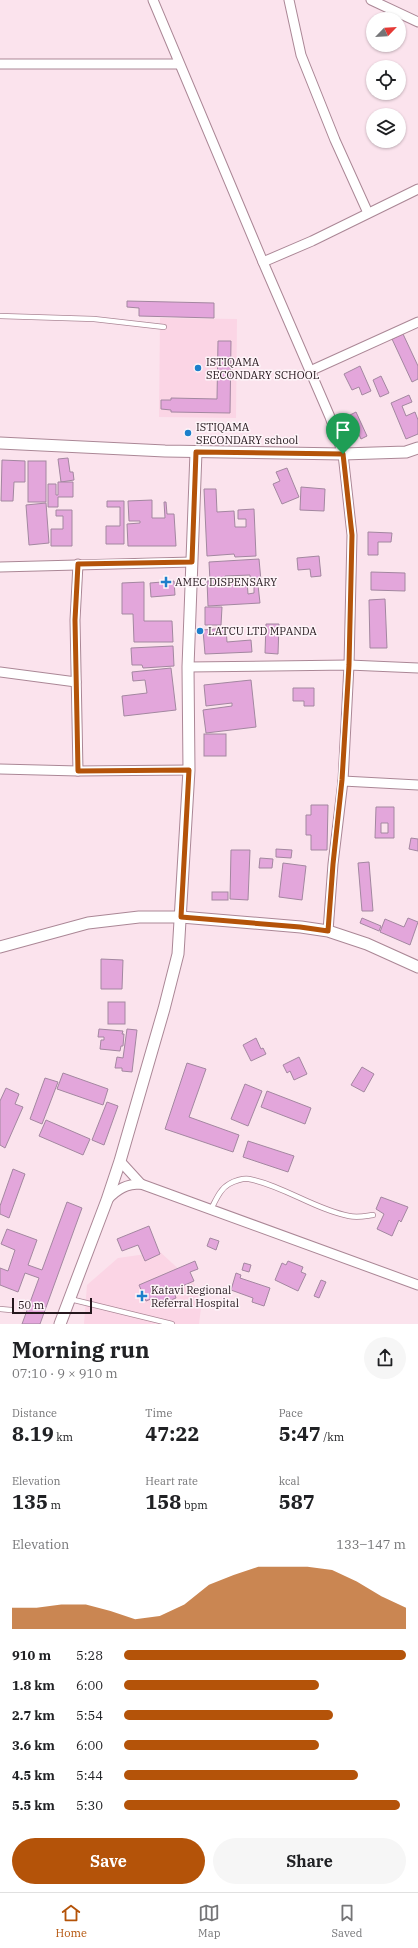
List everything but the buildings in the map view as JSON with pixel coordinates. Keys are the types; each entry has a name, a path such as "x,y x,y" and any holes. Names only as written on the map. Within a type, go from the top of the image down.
{"street":[{"path":"153,0 178,64 262,262 330,416 343,454 352,535 349,665 342,780 333,864 328,931"},
{"path":"289,0 301,55 335,140 368,214"},
{"path":"371,0 418,22"},
{"path":"0,64 178,64"},
{"path":"262,262 368,214 418,189"},
{"path":"310,371 418,322"},
{"path":"0,443 196,452 343,454 406,452 418,448"},
{"path":"60,1324 107,1200 120,1161 164,1009 178,954 189,770 188,667 196,452"},
{"path":"0,567 192,562"},
{"path":"78,564 75,620 78,771"},
{"path":"188,667 349,665 418,668"},
{"path":"0,672 76,682"},
{"path":"0,769 78,771 189,770"},
{"path":"342,780 418,785"},
{"path":"0,947 88,923 139,917 181,917 300,927 328,931 367,944 418,967"},
{"path":"120,1161 141,1184"},
{"path":"107,1200 123,1187 130,1184 141,1184 418,1285"}],"lane":[{"path":"0,316 94,319 164,327"},
{"path":"211,1209 221,1192 228,1185 239,1180 248,1179 289,1193 329,1211 350,1216 361,1217 373,1215"},
{"path":"70,1299 172,1324"},
{"path":"0,1309 11,1310"}],"shaded area":[{"name":"ISTIQAMA SECONDARY SCHOOL","path":"160,318 237,319 236,418 159,417"},
{"name":"Katavi Regional Referral Hospital","path":"160,1252 194,1283 201,1308 199,1324 84,1324 87,1285 118,1258"}],"place":[{"name":"ISTIQAMA SECONDARY SCHOOL","path":"198,368"},
{"name":"ISTIQAMA SECONDARY school","path":"188,433"},
{"name":"AMEC DISPENSARY","path":"166,582"},
{"name":"LATCU LTD MPANDA","path":"200,631"},
{"name":"Katavi Regional Referral Hospital","path":"142,1296"}],"route":[{"path":"196,452 343,454 352,535 349,665 342,780 333,864 328,931 300,927 181,917 189,770 78,771 75,620 78,564 192,562 196,452"}]}
